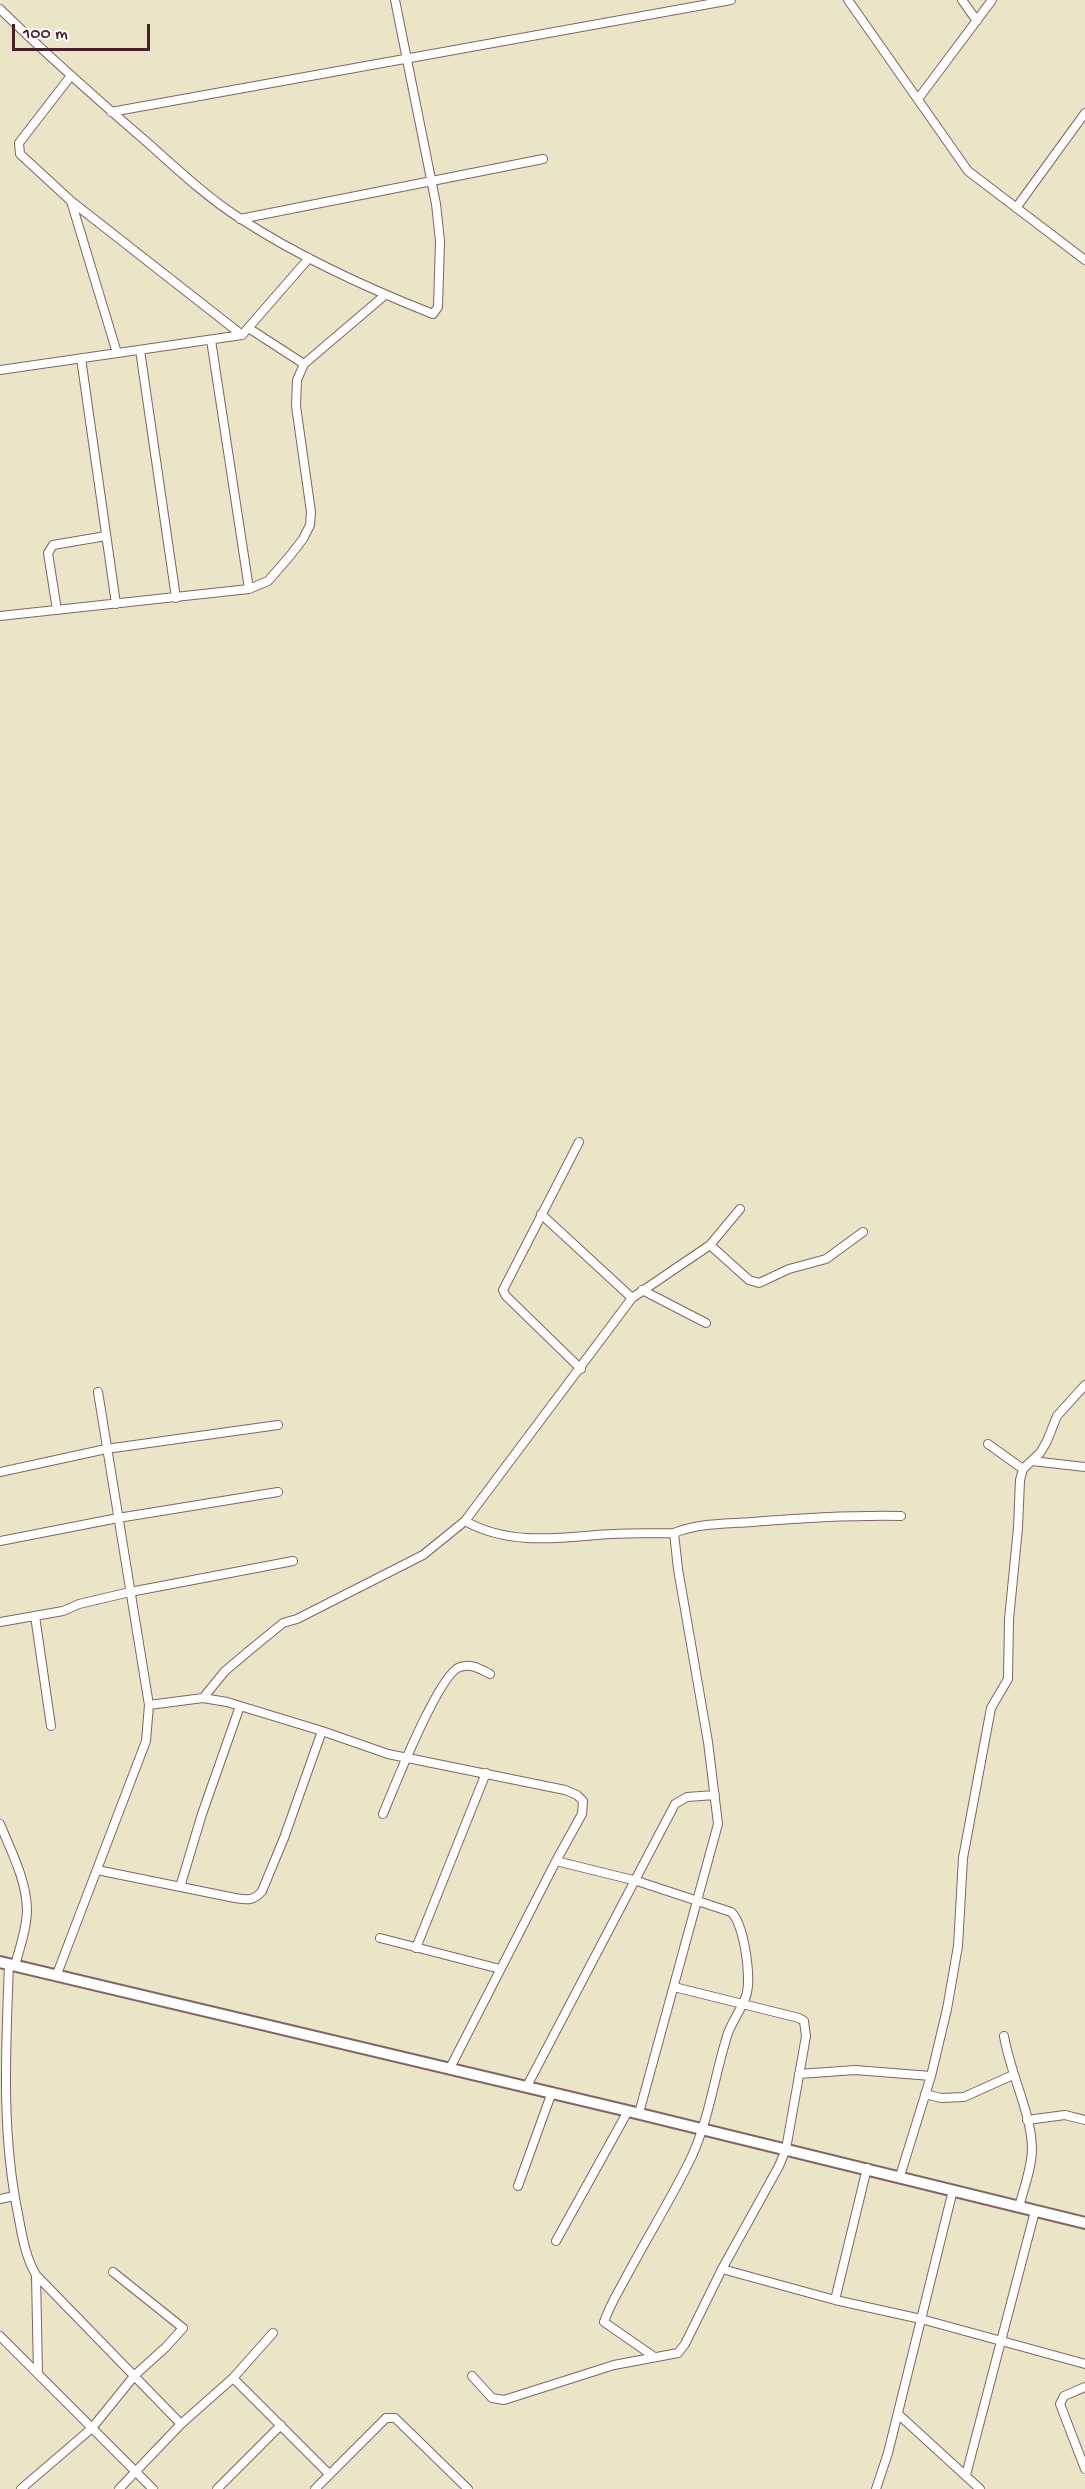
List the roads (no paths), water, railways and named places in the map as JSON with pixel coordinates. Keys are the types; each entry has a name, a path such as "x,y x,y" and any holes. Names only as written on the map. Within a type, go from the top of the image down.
{"street":[{"path":"0,9 70,77 178,170 240,219 309,258 385,295 434,314 436,312 440,241 436,204 395,0"},
{"path":"668,0 675,9"},
{"path":"111,112 731,0"},
{"path":"848,0 968,171 1085,260"},
{"path":"962,0 977,21"},
{"path":"918,99 992,0"},
{"path":"70,77 19,143 20,154 71,201 242,336"},
{"path":"1016,208 1085,113"},
{"path":"240,219 543,159"},
{"path":"71,201 117,353"},
{"path":"0,370 242,336 309,258"},
{"path":"0,616 249,590 268,581 303,540 310,525 311,512 296,406 297,380 304,364 385,295"},
{"path":"250,329 304,364"},
{"path":"211,340 249,590"},
{"path":"140,350 176,598"},
{"path":"81,358 116,604"},
{"path":"57,610 48,553 50,548 53,545 106,536"},
{"path":"579,1142 503,1290 506,1296 581,1369"},
{"path":"203,1698 225,1671 283,1623 297,1619 423,1555 465,1521 632,1298 710,1245 740,1209"},
{"path":"541,1214 632,1298"},
{"path":"710,1245 749,1280 759,1283 789,1269 826,1259 863,1232"},
{"path":"642,1290 706,1323"},
{"path":"900,2176 931,2076 958,1946 963,1858 991,1708 993,1701 1008,1679 1009,1619 1023,1469 1047,1441 1058,1416 1085,1385"},
{"path":"57,1974 146,1741 149,1705 98,1392"},
{"path":"0,1472 106,1449 278,1425"},
{"path":"988,1444 1023,1469"},
{"path":"1032,1461 1085,1467"},
{"path":"0,1541 118,1518 278,1492"},
{"path":"465,1521 480,1529 525,1539 555,1540 597,1535 674,1533 686,1528 737,1523 861,1515 901,1516"},
{"path":"639,2113 718,1824 674,1533"},
{"path":"0,1622 63,1611 79,1604 130,1592 293,1561"},
{"path":"35,1616 51,1726"},
{"path":"383,1814 407,1756 438,1692 453,1670 458,1667 475,1666 490,1674"},
{"path":"149,1705 203,1698 240,1706 388,1754 407,1756 564,1790 577,1795 583,1801 582,1814 450,2068"},
{"path":"180,1887 240,1706"},
{"path":"97,1870 235,1898 249,1900 256,1898 262,1891 284,1838 322,1731"},
{"path":"416,1948 486,1773"},
{"path":"527,2086 637,1881 675,1804 687,1797 715,1795"},
{"path":"0,1824 19,1868 27,1908 25,1928 8,1963 5,2079 9,2174 28,2261 36,2275 181,2424"},
{"path":"556,1861 637,1881 731,1912 736,1917 747,1965 746,1995 728,2035 704,2129 604,2322 653,2356"},
{"path":"380,1938 500,1970"},
{"path":"8,1963 867,2168 1085,2223"},
{"path":"472,2376 492,2398 504,2400 614,2365 678,2353 685,2344 786,2149 806,2036 804,2021 799,2018 674,1987"},
{"path":"1005,2036 1013,2075 1027,2120 1032,2149 1019,2206"},
{"path":"799,2074 855,2070 931,2076"},
{"path":"925,2094 941,2098 964,2097 1013,2075"},
{"path":"518,2186 552,2092"},
{"path":"556,2241 628,2111"},
{"path":"1027,2120 1065,2115 1085,2120"},
{"path":"835,2300 867,2168"},
{"path":"876,2489 898,2414 953,2190"},
{"path":"0,2199 14,2196"},
{"path":"966,2475 1035,2211"},
{"path":"722,2269 835,2300 921,2319 1085,2364"},
{"path":"21,2489 92,2428 135,2375 183,2328 113,2272"},
{"path":"36,2275 38,2374"},
{"path":"119,2489 181,2424 233,2378 273,2333"},
{"path":"0,2336 153,2489"},
{"path":"233,2378 329,2474"},
{"path":"1085,2387 1064,2396 1060,2404 1085,2469"},
{"path":"898,2414 980,2489"},
{"path":"315,2489 362,2440 391,2416 468,2489"},
{"path":"217,2489 281,2425"}]}
